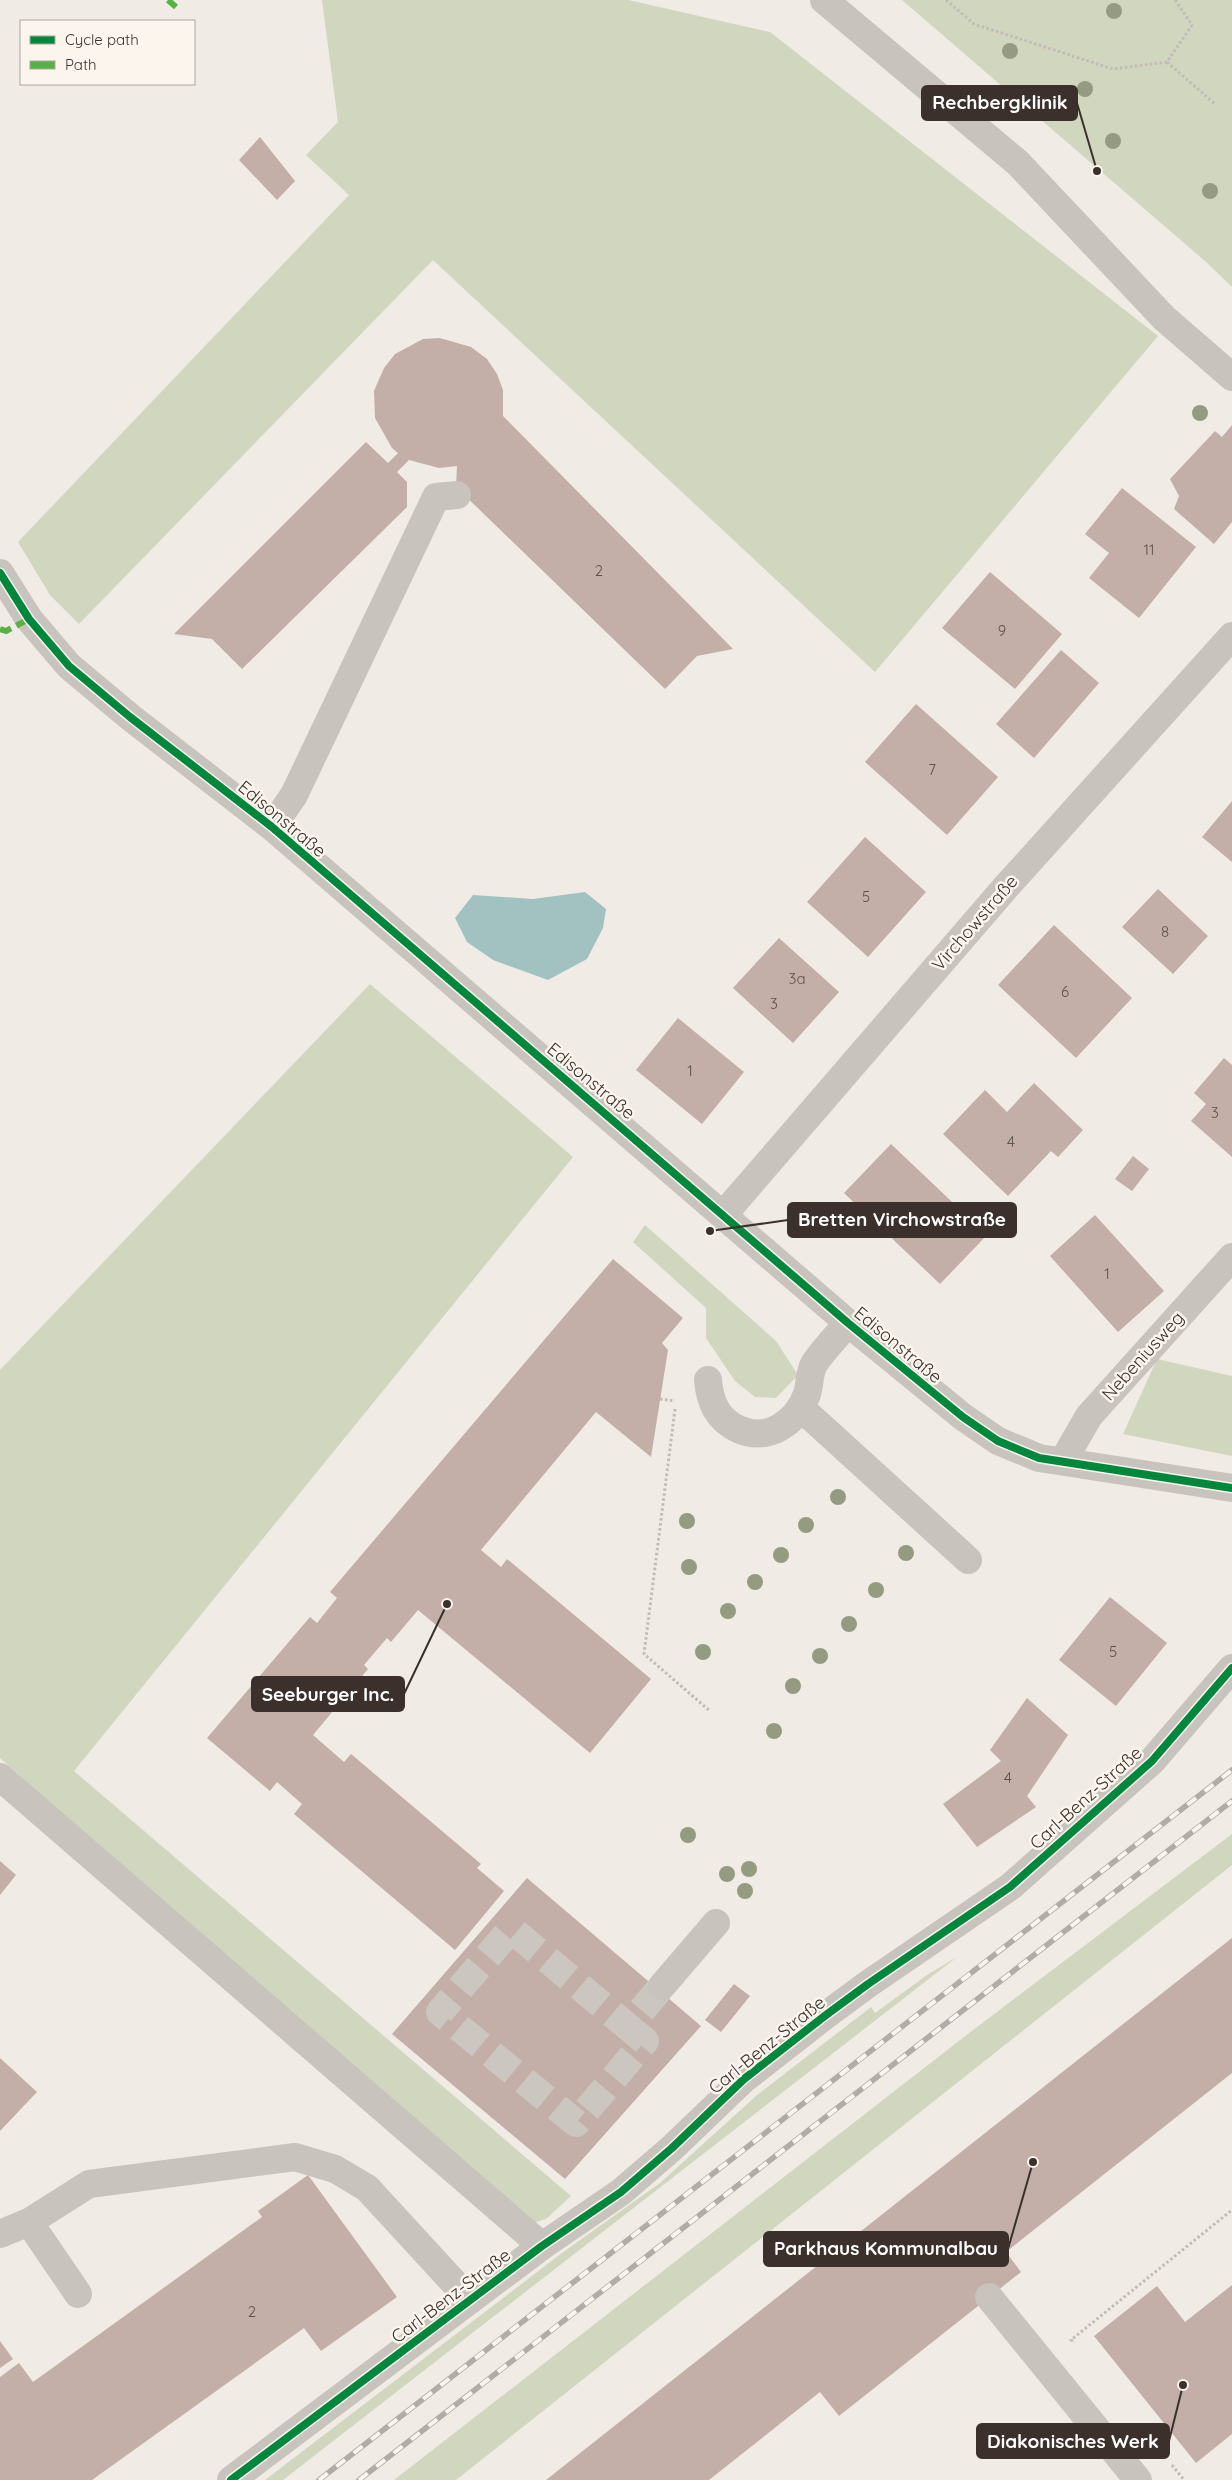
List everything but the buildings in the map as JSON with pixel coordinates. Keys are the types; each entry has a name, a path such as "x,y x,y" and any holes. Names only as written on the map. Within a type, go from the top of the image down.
{"street":[{"path":"824,0 1018,164 1164,318 1232,377"},
{"path":"272,827 294,795 436,497 458,495"},
{"name":"Edisonstraße","path":"0,573 28,619 69,666 130,717 272,827 724,1214 848,1323 963,1417 998,1441 1039,1458 1232,1488"},
{"name":"Virchowstraße","path":"724,1214 1005,888 1232,636"},
{"name":"Nebeniusweg","path":"1062,1461 1088,1416 1232,1257"},
{"path":"708,1380 710,1397 717,1412 730,1424 744,1432 762,1433 778,1429 792,1420 801,1408 813,1366 848,1323"},
{"path":"801,1408 968,1560"},
{"name":"Carl-Benz-Straße","path":"231,2480 542,2246 633,2182 744,2079 826,2015 1010,1886 1152,1761 1232,1668"},
{"path":"0,1777 542,2246"},
{"path":"662,1986 716,1923"},
{"path":"0,2234 29,2222 89,2184 295,2157 335,2169 367,2188 470,2300"},
{"path":"29,2222 78,2294"},
{"path":"989,2297 1138,2480"}],"path":[{"path":"946,0 974,24 1113,69 1167,62 1216,105"},
{"path":"1167,62 1192,24 1175,0"},
{"path":"660,1399 676,1401 644,1654 710,1711"},
{"path":"1077,2347 1072,2340 1232,2210"},
{"path":"1167,2458 1184,2480"}],"green space":[{"path":"322,0 628,0 770,32 1158,336 875,672 433,260 79,624 50,595 18,542 349,195 306,155 338,122"},
{"path":"902,0 1232,0 1232,287 1205,261"},
{"path":"370,984 573,1157 74,1771 571,2196 546,2219 525,2225 0,1758 0,1370"},
{"path":"645,1225 776,1341 798,1375 776,1398 755,1397 735,1381 706,1338 706,1308 633,1242"},
{"path":"1157,1359 1232,1376 1232,1456 1123,1434"},
{"path":"1232,1834 1232,1865 456,2480 394,2480 964,2037"},
{"path":"957,1957 283,2480 265,2480 562,2253 660,2183 756,2096 871,2007 875,2013 927,1975"}],"water":[{"path":"585,892 606,909 603,928 587,959 548,980 493,960 467,942 455,918 473,895 533,899"}],"tunnel":[{"path":"628,2027 645,2041 576,2123 440,2012 511,1929 628,2027 662,1986"}],"railway":[{"path":"319,2480 1232,1770"},
{"path":"359,2480 1232,1801"}],"marked path":[{"path":"168,0 176,7"},
{"path":"0,629 6,631 29,619"}],"cycle path":[{"path":"0,573 29,619 69,666 130,717 272,827 848,1323 963,1417 998,1441 1039,1458 1232,1488"},
{"path":"231,2480 542,2246 621,2192 672,2148 744,2079 826,2015 1010,1887 1152,1761 1232,1668"}],"place":[{"name":"Rechbergklinik","path":"1097,171"},
{"name":"Bretten Virchowstraße","path":"710,1231"},
{"name":"Seeburger Inc.","path":"447,1604"},
{"name":"Parkhaus Kommunalbau","path":"1033,2162"},
{"name":"Diakonisches Werk","path":"1183,2385"}]}
